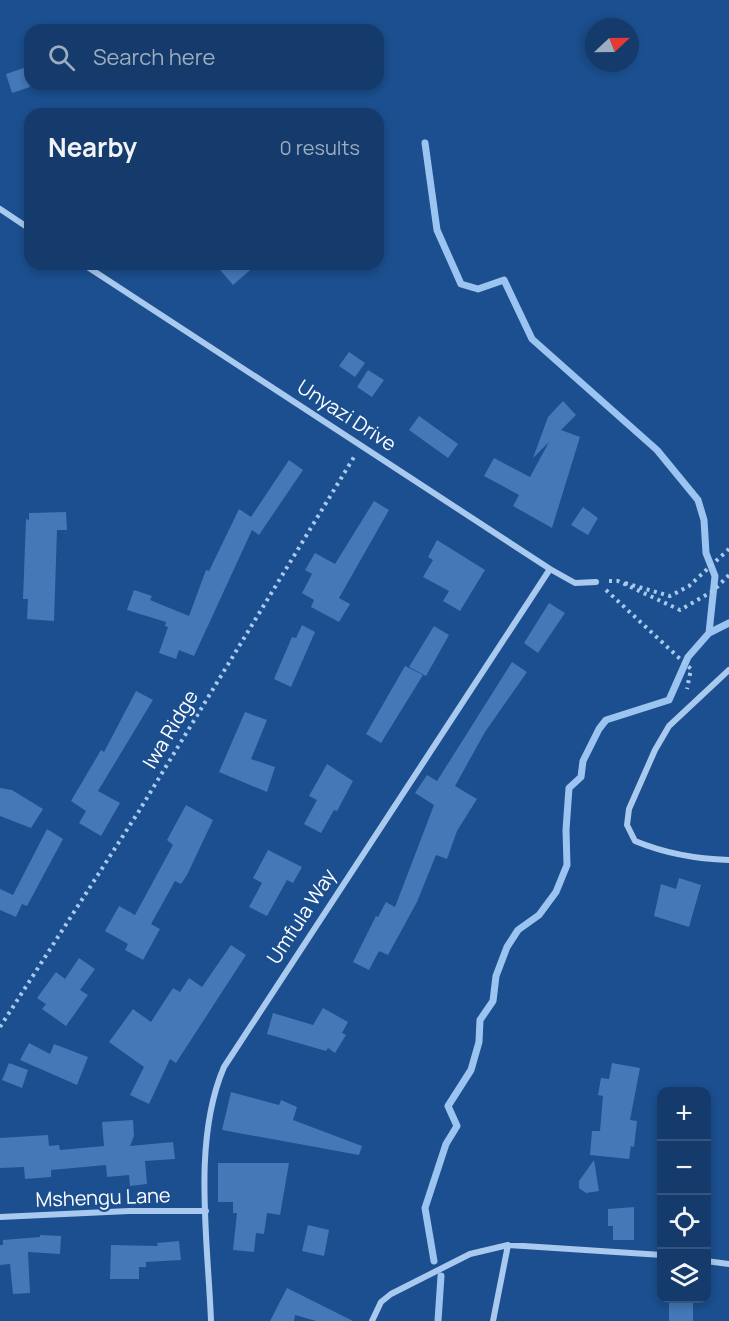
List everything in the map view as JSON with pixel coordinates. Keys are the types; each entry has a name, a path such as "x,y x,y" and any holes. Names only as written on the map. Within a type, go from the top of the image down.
{"street":[{"path":"0,209 24,225"},
{"name":"Unyazi Drive","path":"92,270 362,444 550,569 575,583 596,582"},
{"name":"Umfula Way","path":"211,1321 205,1141 215,1088 224,1067 390,810 550,569"},
{"path":"729,670 669,726 639,783 629,809 627,825 635,841 651,848 707,859 729,860"},
{"name":"Mshengu Lane","path":"0,1217 129,1211 206,1211"},
{"path":"372,1321 381,1302 391,1294 470,1254 508,1245 657,1255"},
{"path":"493,1321 508,1245"},
{"path":"711,1262 729,1264"}],"path":[{"name":"Iwa Ridge","path":"0,1027 139,811 362,444"},
{"path":"596,582 618,581 670,596 689,586 729,549"},
{"path":"618,581 680,610 713,591 729,575"},
{"path":"596,582 632,612 691,669"}],"building":[{"path":"24,68 24,89 12,93 6,74"},
{"path":"220,270 250,270 233,285"},
{"path":"349,352 365,363 355,377 339,366"},
{"path":"368,370 384,380 372,397 357,387"},
{"path":"563,401 576,415 561,430 580,437 552,528 513,506 519,495 484,476 494,458 530,477 549,442 533,458 548,417"},
{"path":"419,416 458,444 448,458 409,430"},
{"path":"289,460 303,470 259,535 252,530 194,656 179,650 176,659 159,653 168,627 165,626 166,622 127,610 134,590 152,596 150,600 189,616 206,570 209,571 239,509 251,517"},
{"path":"374,501 389,510 339,598 350,604 339,622 311,607 314,600 302,593 312,574 305,570 315,553 335,564"},
{"path":"583,507 598,518 588,535 571,525"},
{"path":"66,512 67,530 57,530 54,621 27,619 28,599 23,599 26,519 29,520 29,513"},
{"path":"437,540 485,570 460,611 443,601 449,591 423,577 433,560 428,557"},
{"path":"549,603 565,613 538,653 524,643"},
{"path":"302,625 315,632 291,687 274,679 292,637 296,638"},
{"path":"434,626 449,635 426,676 409,667"},
{"path":"512,662 527,672 485,732 455,786 477,799 457,831 447,859 436,855 417,902 388,955 379,951 369,970 353,962 376,916 378,917 386,902 395,907 434,805 415,793 427,775 437,781"},
{"path":"405,666 423,675 381,743 366,734"},
{"path":"136,691 153,700 98,791 120,803 101,836 79,823 86,811 71,801 101,750 104,752"},
{"path":"245,712 267,720 251,759 275,767 267,792 219,772"},
{"path":"327,764 353,781 337,811 334,810 321,833 304,824 317,800 309,796"},
{"path":"0,788 12,790 43,809 31,828 0,816"},
{"path":"186,805 213,820 187,875 181,884 175,881 151,924 160,929 143,960 125,950 128,944 105,931 119,906 135,915 173,845 167,840"},
{"path":"47,829 63,839 27,906 22,904 16,917 0,910 0,889 13,895"},
{"path":"268,850 302,867 293,883 287,880 267,916 249,907 262,883 253,878"},
{"path":"679,878 701,885 689,927 654,916 661,884 676,889"},
{"path":"231,945 246,955 176,1063 170,1059 149,1104 130,1095 144,1067 109,1042 133,1009 151,1022 173,988 180,992 189,978 202,987"},
{"path":"79,958 95,969 80,990 88,995 66,1026 42,1009 46,1004 37,998 56,972 65,979"},
{"path":"323,1008 348,1022 342,1033 346,1035 335,1053 328,1048 326,1051 267,1034 273,1013 313,1025"},
{"path":"29,1043 50,1054 54,1044 88,1057 77,1085 20,1060"},
{"path":"9,1063 28,1070 22,1088 2,1080"},
{"path":"612,1063 640,1068 630,1120 637,1121 634,1147 631,1146 629,1159 590,1155 592,1131 600,1131 603,1096 598,1095 601,1078 609,1079"},
{"path":"231,1092 279,1105 281,1100 297,1107 293,1120 362,1146 359,1155 222,1130"},
{"path":"133,1120 134,1136 130,1146 173,1142 175,1159 145,1161 147,1184 130,1186 129,1175 107,1177 106,1165 51,1170 51,1177 25,1179 24,1167 0,1168 0,1138 48,1135 49,1146 59,1145 60,1150 104,1146 102,1122"},
{"path":"594,1160 599,1191 586,1193 579,1188 579,1181"},
{"path":"218,1163 289,1163 280,1215 267,1213 264,1234 256,1233 254,1252 233,1250 237,1213 233,1213 233,1202 218,1202"},
{"path":"634,1207 634,1240 613,1240 613,1226 608,1226 608,1209"},
{"path":"308,1225 329,1230 324,1256 302,1251"},
{"path":"40,1235 61,1236 60,1254 28,1252 30,1293 13,1294 10,1264 0,1265 0,1245 3,1245 3,1240 40,1237"},
{"path":"179,1241 181,1260 146,1262 146,1267 139,1267 139,1279 110,1279 111,1245 158,1246 157,1243"},
{"path":"287,1288 353,1321 316,1321 295,1315 294,1321 270,1321"},
{"path":"669,1303 693,1303 693,1321 669,1321"}],"waterway":[{"path":"425,143 437,230 461,284 478,289 504,280 532,339 657,450 698,500 704,520 706,553 715,576 709,633"},
{"path":"434,1261 425,1208 446,1144 457,1126 448,1106 471,1070 479,1042 480,1020 493,1001 496,976 507,947 518,930 539,915 556,892 567,865 566,830 569,788 581,777 583,761 606,720 669,700 688,657 709,633 729,623"},
{"path":"438,1321 441,1276"}]}
